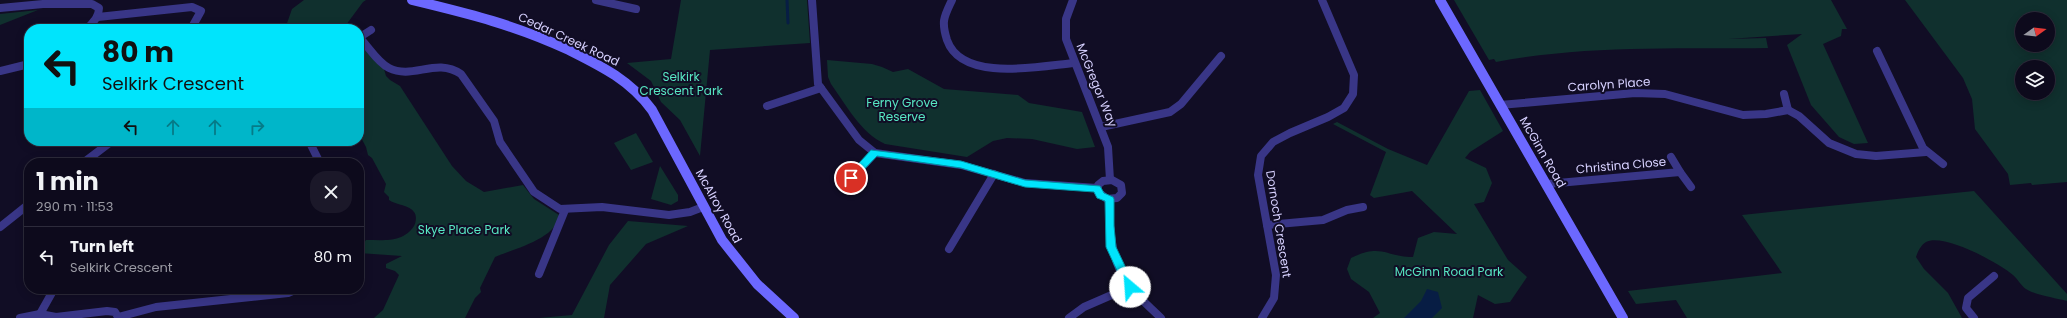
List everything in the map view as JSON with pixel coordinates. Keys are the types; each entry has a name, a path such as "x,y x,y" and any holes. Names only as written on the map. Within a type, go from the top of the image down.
{"street":[{"name":"Cedar Creek Road","path":"412,0 512,26 615,73 635,89 647,102 676,155"},
{"path":"596,0 636,9"},
{"path":"812,0 817,47 817,79 821,88 859,140 875,153 961,165 1025,183 1097,188"},
{"path":"952,0 943,16 946,33 954,52 967,62 996,68 1074,63"},
{"name":"McGregor Way","path":"1073,0 1066,19 1068,48 1101,127 1109,155 1110,180"},
{"name":"Dornoch Crescent","path":"1262,318 1271,306 1276,288 1276,275 1257,168 1262,153 1269,144 1278,138 1341,110 1347,105 1355,93 1354,75 1322,0"},
{"name":"McGinn Road","path":"1440,0 1623,318"},
{"path":"0,8 13,3 92,4 99,8 98,17 92,24"},
{"path":"98,17 192,7 198,8 201,12 194,24"},
{"path":"364,34 371,30"},
{"path":"364,42 390,69 401,71 446,66 455,68 461,74 494,121 500,142 534,192 560,209 565,210 602,207 669,215 690,212 703,207"},
{"path":"1877,51 1926,152 1943,164"},
{"path":"1101,127 1170,112 1181,104 1221,56"},
{"path":"0,71 24,65"},
{"path":"767,106 821,88"},
{"name":"Carolyn Place","path":"1500,105 1651,92 1679,96 1720,110 1743,115 1766,114 1788,110"},
{"path":"1784,94 1788,110 1799,116 1829,143 1847,152 1876,156 1926,152"},
{"path":"90,158 105,146"},
{"path":"312,146 318,158"},
{"path":"843,187 875,153"},
{"name":"McAlroy Road","path":"676,155 718,234 739,264 768,296 794,318"},
{"name":"Christina Close","path":"1547,184 1680,172 1671,157"},
{"path":"1680,172 1691,187"},
{"path":"949,249 994,174"},
{"path":"1110,180 1120,183 1123,191 1118,198 1109,199 1100,196 1097,188 1101,182 1110,180"},
{"path":"1109,199 1111,247 1130,287 1161,318"},
{"path":"1267,225 1322,220 1347,210 1363,207"},
{"path":"0,227 24,208"},
{"path":"539,274 565,210"},
{"path":"1974,318 1966,308 1968,298 1983,287 1994,276"},
{"path":"1069,318 1084,308 1130,287"},
{"path":"40,314 51,294"},
{"path":"20,318 40,314 56,317 107,312 115,312 118,317 156,307 279,294"}],"green space":[{"path":"304,0 366,0 347,24 287,24 292,9"},
{"name":"Selkirk Crescent Park","path":"681,0 807,0 810,43 710,50 700,156 680,120 661,102 651,81 627,63 671,59"},
{"path":"1454,0 1831,0 1847,29 1842,29 1841,36 1823,44 1868,143 1854,144 1839,137 1811,105 1787,45 1802,34 1728,39 1766,38 1768,48 1597,50 1496,62 1494,59 1489,60"},
{"path":"1905,0 2067,0 2067,182 2010,185 2008,174 1975,129 1972,99 1963,78"},
{"path":"38,10 0,25 0,14"},
{"name":"Skye Place Park","path":"364,49 384,69 386,76 400,86 452,166 466,181 484,192 523,185 534,199 559,215 557,223 551,230 534,242 495,257 480,288 481,292 475,298 465,318 374,318 383,310 399,275 395,271 386,268 386,264 402,256 364,253 364,243 366,240 386,240 399,238 410,231 414,226 416,217 415,213 406,206 389,200 389,197 384,192 386,184 372,158 368,155 364,143"},
{"name":"Ferny Grove Reserve","path":"827,60 872,64 893,72 908,69 944,89 1018,95 1029,103 1082,112 1095,147 1077,149 1032,139 1007,138 993,141 967,157 885,144 868,133 861,126 831,84 828,77"},
{"name":"McGinn Road Park","path":"1480,90 1503,131 1470,152 1465,158 1486,168 1492,183 1484,202 1474,204 1508,260 1527,277 1510,302 1495,304 1478,295 1473,318 1373,318 1380,313 1369,292 1351,279 1347,269 1351,258 1361,254 1377,251 1413,257 1418,238 1434,232 1457,234 1412,191 1374,198 1370,195 1386,152 1333,124 1337,122 1388,149 1427,165 1469,91"},
{"path":"636,133 653,162 631,170 614,143"},
{"path":"660,166 678,195 678,201 671,205 651,199"},
{"path":"1974,191 2067,294 2067,301 2040,295 2030,291 2024,288 2013,275 1984,257 1958,245 1934,240 1924,243 1916,257 1924,269 1948,293 1962,318 1687,318 1676,300 1636,304 1628,291 1782,273 1742,215"},
{"path":"628,221 688,226 646,244 610,285 604,318 539,318 572,315 609,245"}],"water":[{"path":"1427,289 1438,292 1442,308 1432,318 1404,318 1421,301"}],"waterway":[{"path":"787,0 788,23"}],"route":[{"path":"851,178 875,153 968,166 1025,183 1046,186 1097,188 1100,196 1109,199 1111,247 1118,265 1130,287"}]}
